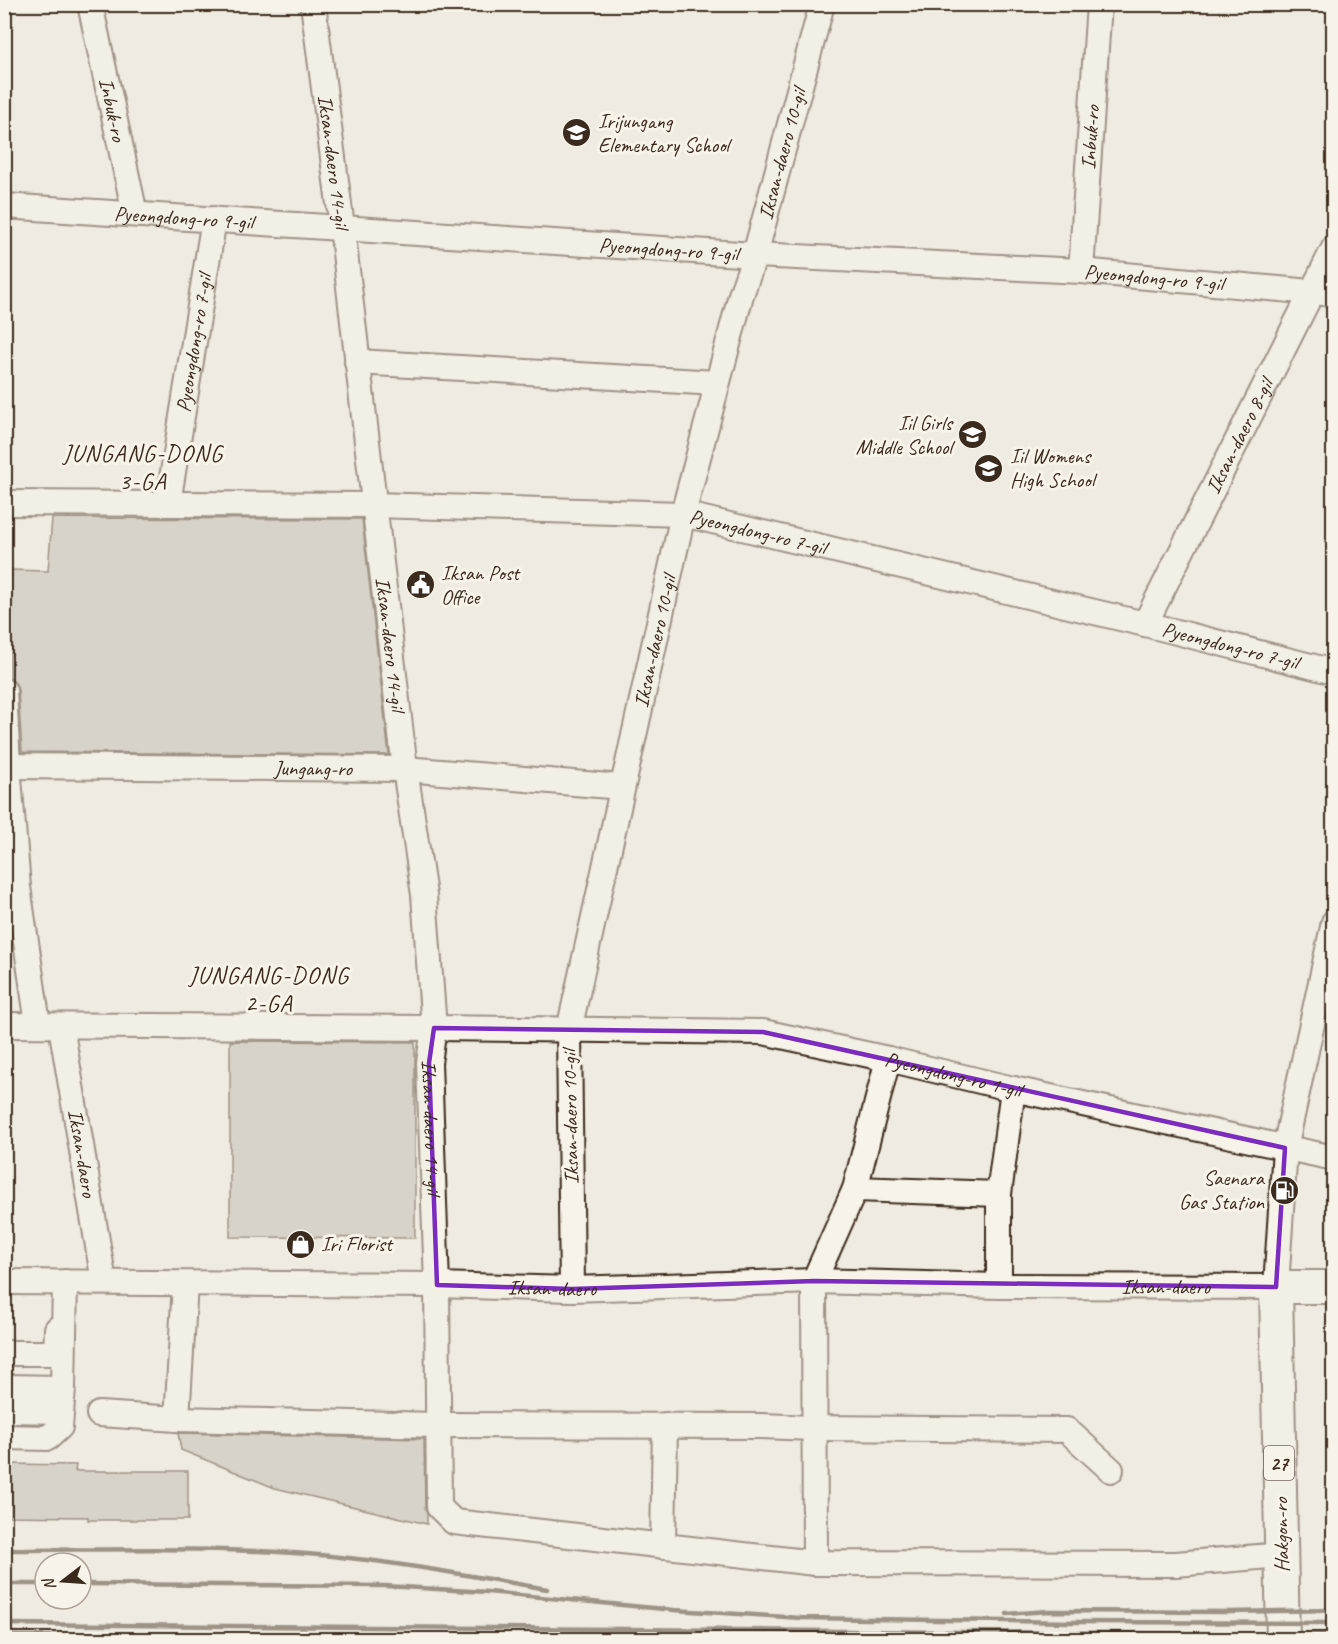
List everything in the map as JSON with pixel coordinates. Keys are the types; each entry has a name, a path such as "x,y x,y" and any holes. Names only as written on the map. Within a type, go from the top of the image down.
{"main road":[{"name":"Iksan-daero","path":"1276,1287 1334,1287"},
{"name":"Hakgon-ro","path":"1276,1287 1283,1640"}],"street":[{"name":"Inbuk-ro","path":"90,4 135,214"},
{"name":"Iksan-daero 14-gil","path":"313,4 342,228 405,769 424,895 434,1028 429,1062 437,1285 439,1508 454,1522 815,1563 1176,1564 1281,1555"},
{"name":"Iksan-daero 10-gil","path":"572,1289 569,1030 683,514 822,4"},
{"name":"Inbuk-ro","path":"1081,271 1100,4"},
{"name":"Pyeongdong-ro 9-gil","path":"4,206 755,255 1081,271 1322,294"},
{"name":"Pyeongdong-ro 7-gil","path":"168,503 214,219"},
{"name":"Iksan-daero 8-gil","path":"1145,624 1322,294 1334,248"},
{"path":"357,362 717,383"},
{"name":"Pyeongdong-ro 7-gil","path":"4,503 373,505 683,514 1145,624 1334,672"},
{"name":"Iksan-daero","path":"4,691 6,766 18,887 104,1282"},
{"name":"Jungang-ro","path":"6,766 405,769 622,787"},
{"path":"1276,1287 1285,1148 1331,948 1334,922"},
{"path":"4,1025 569,1030"},
{"name":"Pyeongdong-ro 1-gil","path":"569,1030 763,1032 1334,1158"},
{"path":"815,1563 814,1281 855,1189 888,1059"},
{"path":"999,1286 999,1194 1013,1089"},
{"path":"855,1189 999,1194"},
{"name":"Iksan-daero","path":"4,1282 437,1285 572,1289 814,1281 999,1286 1276,1287"},
{"path":"4,1353 56,1353 62,1282"},
{"path":"4,1437 48,1438 60,1427 62,1282"},
{"path":"177,1419 185,1284"},
{"path":"4,1387 62,1400"},
{"path":"4,1410 62,1400"},
{"path":"99,1414 177,1419 438,1425 665,1425 1067,1430 1111,1470"},
{"path":"663,1546 665,1425"}],"highlighted area":[{"path":"434,1028 763,1032 1285,1148 1276,1287 814,1281 572,1289 437,1285 429,1063"}],"building":[{"path":"52,518 362,519 389,755 22,752 18,690 10,678 8,570 48,571"},
{"path":"230,1041 415,1042 415,1238 230,1237"},
{"path":"178,1433 424,1439 427,1524 275,1488 181,1450"},
{"path":"4,1464 76,1465 75,1471 188,1471 188,1520 88,1520 88,1517 4,1516"}],"railway":[{"path":"4,1550 177,1549 306,1554 399,1564 547,1589"},
{"path":"4,1584 33,1584"},
{"path":"93,1584 385,1586 488,1592 674,1610 801,1618 1334,1623"},
{"path":"1007,1614 1049,1611 1334,1610"},
{"path":"4,1624 1334,1635"},
{"path":"4,1636 614,1640"}],"place":[{"name":"Irijungang Elementary School","path":"577,133"},
{"name":"Iil Girls Middle School","path":"973,435"},
{"name":"Iil Womens High School","path":"989,468"},
{"name":"Iksan Post Office","path":"420,585"},
{"name":"Saenara Gas Station","path":"1285,1190"},
{"name":"Iri Florist","path":"300,1244"}],"district":[{"name":"JUNGANG-DONG 3-GA","path":"143,467"},
{"name":"JUNGANG-DONG 2-GA","path":"269,989"}]}
